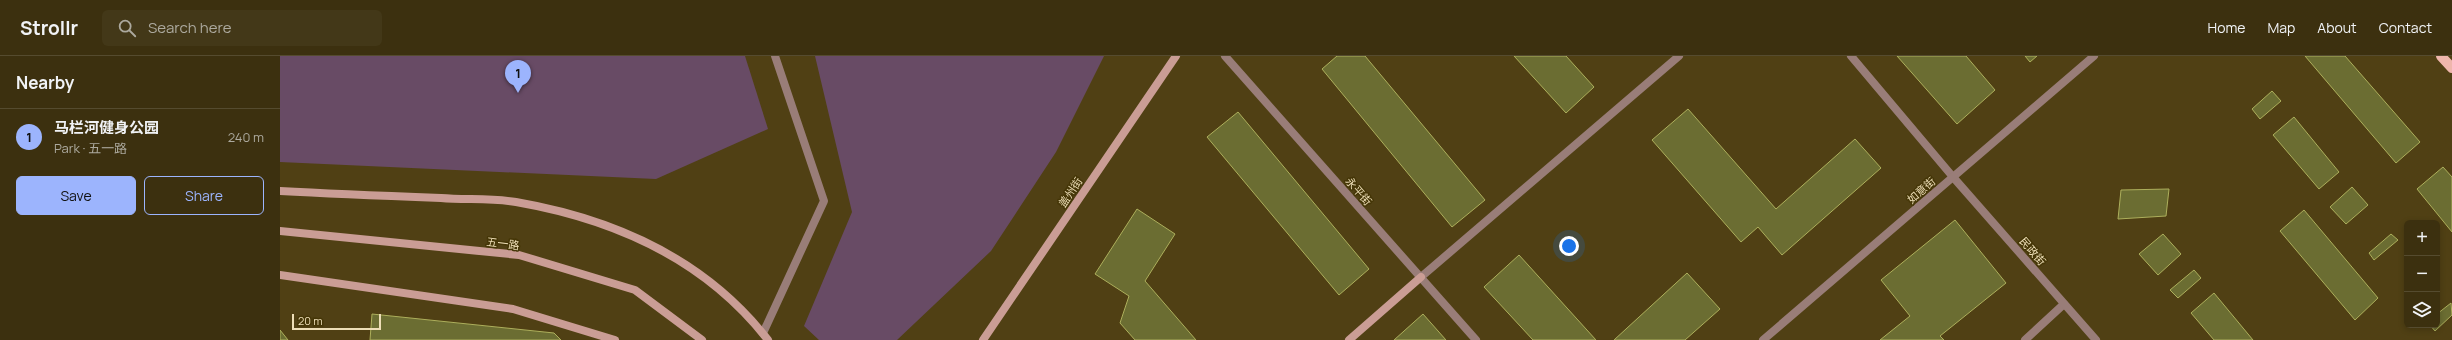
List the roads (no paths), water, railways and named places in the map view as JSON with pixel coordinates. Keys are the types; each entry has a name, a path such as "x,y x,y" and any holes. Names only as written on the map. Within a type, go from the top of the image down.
{"main road":[{"path":"2441,56 2452,68"}],"street":[{"path":"280,191 515,202 562,212 614,227 679,259 722,292 765,337 824,201 775,56"},
{"name":"盖州街","path":"983,340 1176,56"},
{"name":"永平街","path":"1225,56 1476,340"},
{"path":"1349,340 1679,56"},
{"name":"民政街","path":"1851,56 1953,177 2096,340"},
{"name":"如意街","path":"1763,340 2094,56"},
{"name":"五一路","path":"280,231 519,255 635,290 702,340"},
{"path":"280,275 514,309 615,340"},
{"path":"2025,340 2064,304"}],"place":[{"name":"马栏河健身公园","path":"518,93"}]}
